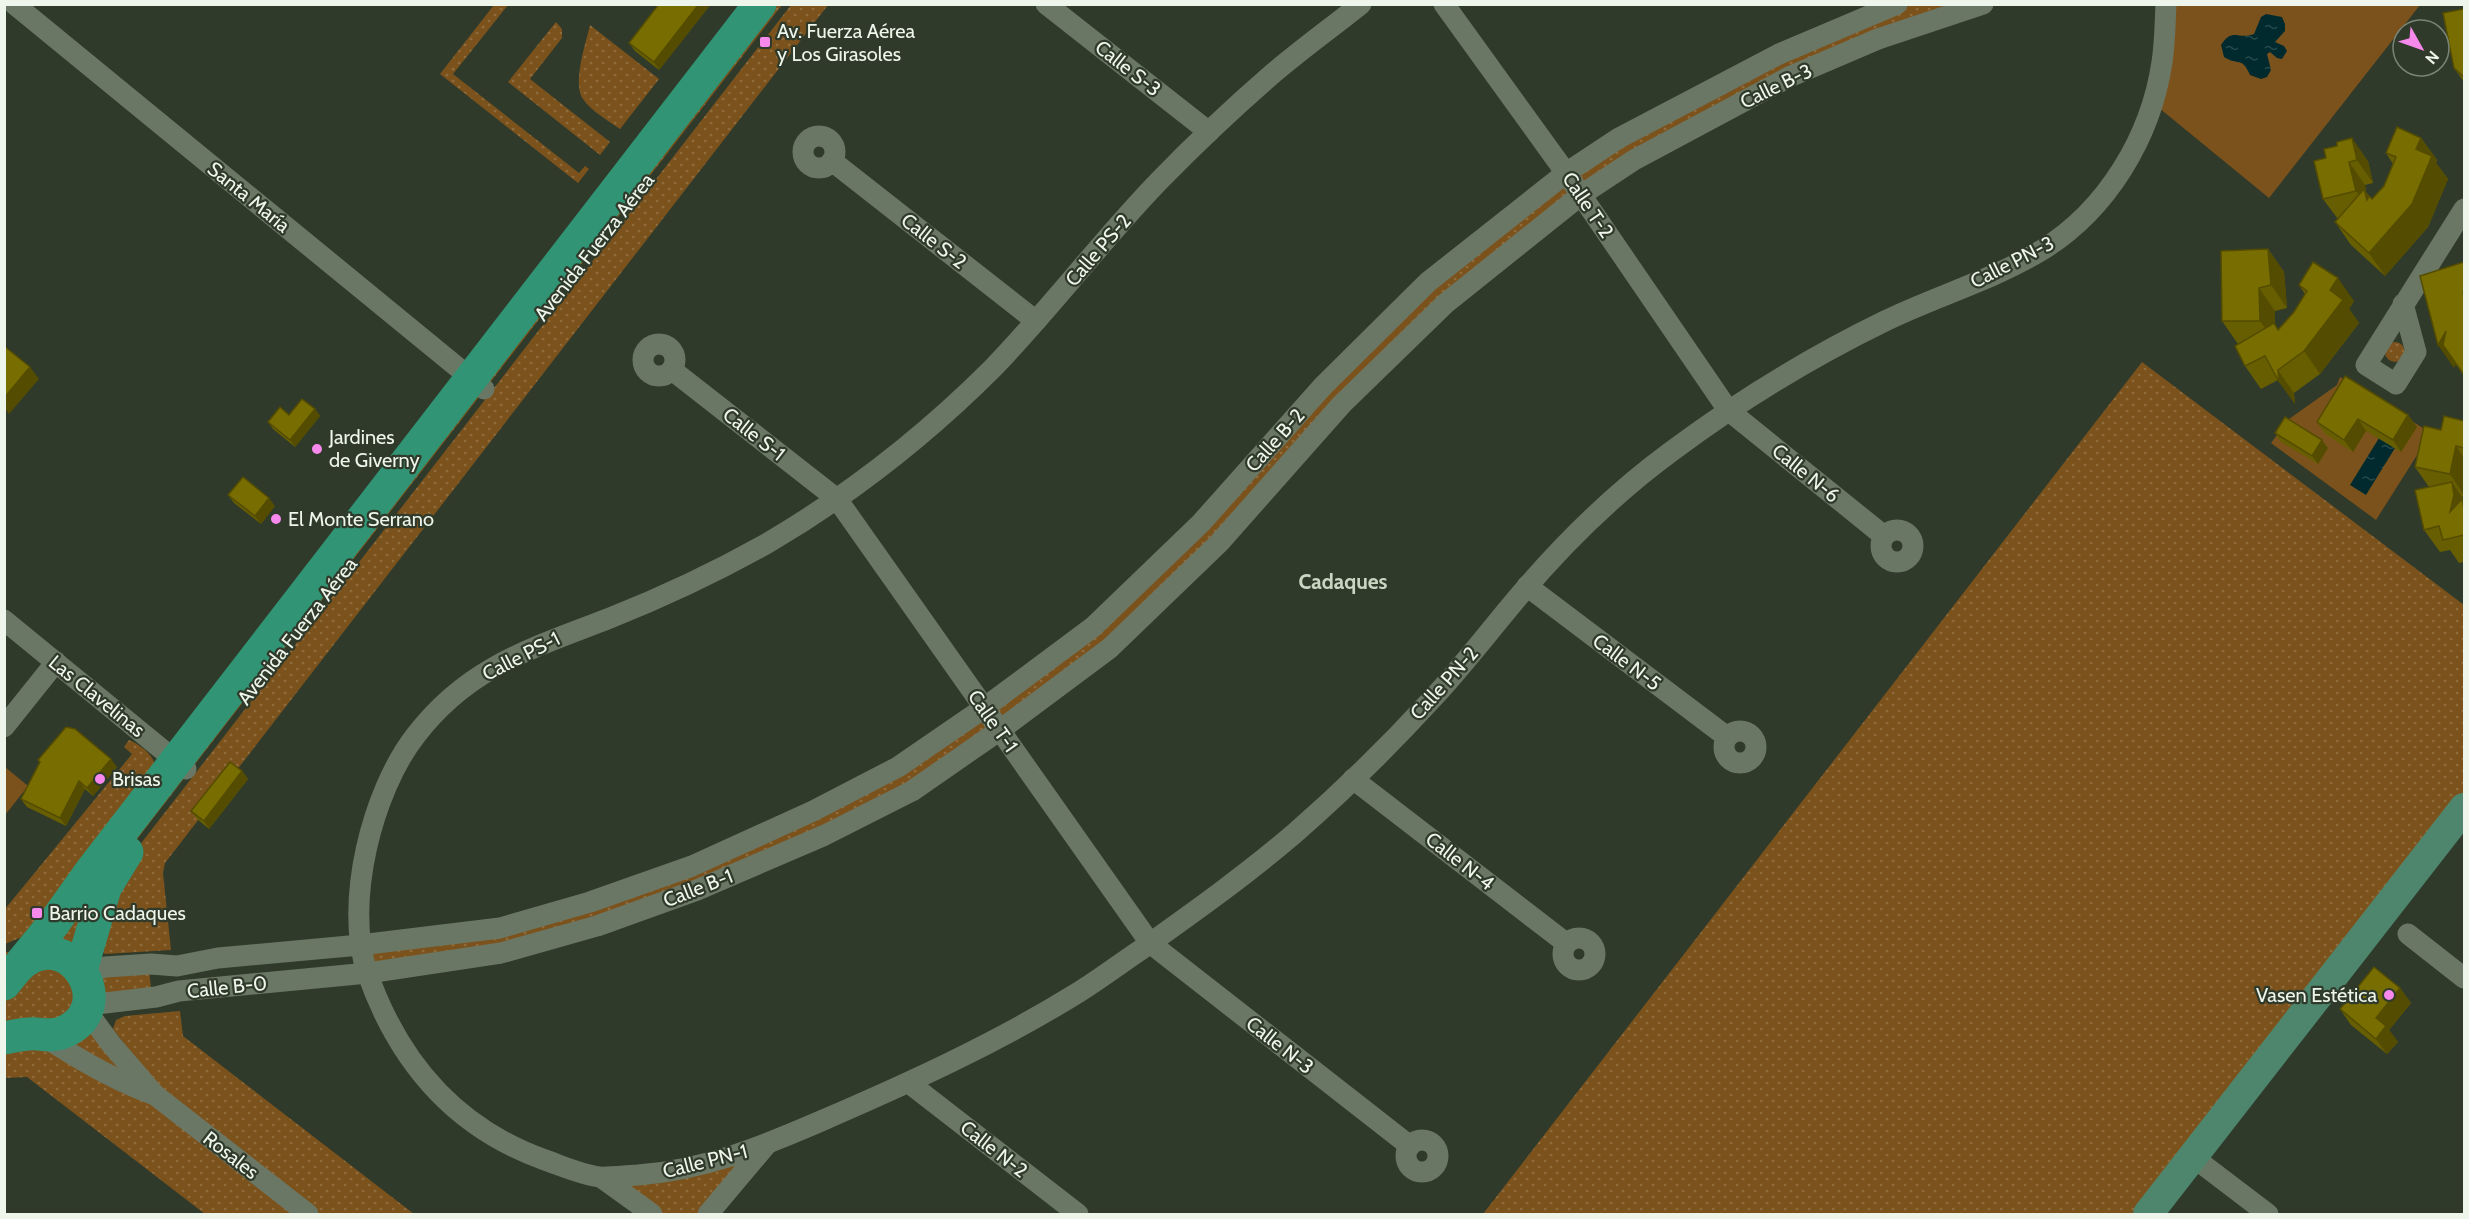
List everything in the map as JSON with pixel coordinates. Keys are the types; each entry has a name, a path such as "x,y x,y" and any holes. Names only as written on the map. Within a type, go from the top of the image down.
{"main road":[{"name":"Avenida Fuerza Aérea","path":"478,384 760,4"},
{"name":"Avenida Fuerza Aérea","path":"47,974 91,871 182,766 478,384 782,4"},
{"name":"Avenida Fuerza Aérea","path":"47,974 105,888 182,766"},
{"path":"2148,1215 2464,808"},
{"name":"Avenida Fuerza Aérea","path":"4,1038 68,1031 81,1019 47,974"},
{"path":"40,1035 22,1027 9,1008 8,987 47,974"}],"street":[{"name":"Santa María","path":"14,4 478,384"},
{"name":"Calle S-3","path":"1046,4 1209,132"},
{"name":"Calle PS-2","path":"837,499 914,440 988,372 1155,186 1209,132 1271,75 1361,4"},
{"name":"Calle T-2","path":"1444,4 1566,172 1728,410"},
{"name":"Calle B-3","path":"1566,172 1619,138 1737,75 1779,54 1897,4"},
{"name":"Calle B-3","path":"1581,195 1634,160 1769,88 1878,39 1983,4"},
{"name":"Calle PN-3","path":"1728,410 1808,360 1895,316 2010,267 2040,252 2067,233 2092,209 2112,184 2140,140 2153,103 2162,66 2166,4"},
{"path":"1870,14 1878,39"},
{"name":"Calle S-2","path":"832,161 1036,321"},
{"name":"Calle B-2","path":"984,708 1093,627 1201,523 1323,386 1428,282 1566,172"},
{"name":"Calle B-2","path":"1000,730 1110,648 1219,543 1342,404 1446,303 1581,195"},
{"path":"2403,304 2464,209"},
{"name":"Calle S-1","path":"672,370 837,499"},
{"name":"Calle N-6","path":"1728,410 1884,536"},
{"name":"Calle PN-2","path":"1150,943 1212,900 1282,843 1353,779 1436,695 1527,586 1595,516 1656,463 1728,410"},
{"name":"Calle T-1","path":"837,499 1150,943"},
{"name":"Calle PS-1","path":"360,945 362,879 366,847 375,812 392,773 414,737 450,698 492,667 546,641 612,617 687,585 766,544 837,499"},
{"name":"Calle N-5","path":"1527,586 1727,737"},
{"name":"Las Clavelinas","path":"4,620 182,766"},
{"path":"4,727 56,662"},
{"name":"Calle B-1","path":"360,945 500,928 590,902 692,866 813,811 898,767 984,708"},
{"name":"Calle B-1","path":"368,973 501,953 597,926 698,890 825,835 912,790 1000,730"},
{"name":"Calle N-4","path":"1353,779 1566,943"},
{"path":"692,866 698,890"},
{"path":"2408,934 2464,978"},
{"name":"Calle PN-1","path":"360,945 368,973 384,1012 419,1071 462,1115 508,1146 602,1178 654,1174 721,1161 768,1144 909,1083 965,1055 1081,992 1150,943"},
{"name":"Calle N-3","path":"1150,943 1410,1146"},
{"name":"Calle B-0","path":"47,974 151,964 177,966 218,958 360,945"},
{"name":"Calle B-0","path":"47,974 156,997 180,992 368,973"},
{"name":"Rosales","path":"47,974 96,1026 155,1095 308,1215"},
{"name":"Rosales","path":"40,1035 129,1086 155,1095"},
{"name":"Calle N-2","path":"909,1083 1078,1215"},
{"path":"708,1215 768,1144"},
{"path":"2193,1157 2268,1215"},
{"path":"602,1178 652,1215"}],"shaded area":[{"path":"494,5 508,5 453,74 579,173 585,166 589,169 578,183 440,74"},
{"path":"760,5 782,5 121,860 84,974 60,1034 308,1214 205,1214 27,1077 5,1078 5,952 12,952"},
{"path":"791,5 828,5 165,863 163,873 171,950 105,954 99,949 132,855"},
{"path":"1897,5 1983,5 1937,18 1634,160 1446,303 1110,648 912,791 597,926 368,973 360,945 500,928 813,811 1093,627 1323,386 1566,173"},
{"path":"2166,5 2420,5 2410,18 2391,18 2391,42 2269,198 2153,103"},
{"path":"556,22 562,29 562,38 530,79 610,142 600,155 508,82"},
{"path":"590,25 659,79 620,129 591,108 580,92 579,73"},
{"path":"2395,342 2402,345 2405,352 2402,359 2395,362 2388,359 2385,352 2388,345"},
{"path":"2142,362 2464,605 2464,808 2148,1214 1483,1214"},
{"path":"2340,377 2431,433 2376,520 2271,443 2289,419 2337,385"},
{"path":"129,740 147,751 156,769 22,937 5,944 5,909 132,754 124,747"},
{"path":"5,767 28,786 5,815"},
{"path":"149,970 151,988 100,999 99,978"},
{"path":"180,1011 183,1036 414,1214 320,1214 154,1083 113,1029 116,1020 125,1016"},
{"path":"89,1029 137,1078 71,1045"},
{"path":"768,1144 708,1214 652,1214 602,1178"}],"water":[{"path":"2266,14 2282,17 2285,31 2275,42 2284,46 2287,51 2282,59 2270,52 2267,54 2271,70 2267,77 2261,79 2250,75 2242,63 2224,57 2221,45 2232,35 2254,34 2261,17"},
{"path":"2379,438 2395,448 2366,495 2350,485"}],"building":[{"path":"659,4 699,4 654,62 629,43"},
{"path":"2464,9 2464,77 2454,68 2451,53 2451,18 2444,18 2443,13"},
{"path":"2397,127 2421,138 2416,149 2432,156 2412,204 2369,253 2335,222 2364,189 2367,200 2369,196 2372,199 2384,186 2396,157 2386,153"},
{"path":"2352,138 2357,160 2349,162 2356,191 2323,199 2314,161 2326,158 2324,149 2337,146 2337,142"},
{"path":"2268,249 2271,285 2259,288 2260,321 2222,321 2221,251"},
{"path":"2313,262 2338,278 2330,290 2343,300 2304,351 2278,370 2279,382 2265,356 2245,366 2235,346 2274,323 2278,330 2294,312 2307,291 2299,285"},
{"path":"2464,262 2464,375 2443,345 2446,331 2438,345 2420,276"},
{"path":"4,346 30,367 4,398"},
{"path":"2345,376 2408,415 2393,440 2358,419 2344,440 2317,422"},
{"path":"302,399 315,409 290,440 268,422 280,407 289,415"},
{"path":"2444,416 2464,421 2464,448 2456,446 2450,474 2415,467 2424,426 2441,430"},
{"path":"2285,417 2322,440 2312,456 2275,433"},
{"path":"243,477 269,498 255,516 228,495"},
{"path":"2452,482 2454,495 2450,512 2462,499 2464,535 2443,540 2439,526 2424,530 2415,490"},
{"path":"66,727 75,729 111,759 87,788 79,781 60,818 21,799 40,762 38,760"},
{"path":"230,762 242,771 204,821 191,811"},
{"path":"2374,967 2400,988 2376,1018 2386,1026 2376,1039 2340,1009"}],"place":[{"name":"Av. Fuerza Aérea y Los Girasoles","path":"765,42"},
{"name":"Jardines de Giverny","path":"317,449"},
{"name":"El Monte Serrano","path":"276,519"},
{"name":"Brisas","path":"100,779"},
{"name":"Barrio Cadaques","path":"37,913"},
{"name":"Vasen Estética","path":"2389,995"}],"district":[{"name":"Cadaques","path":"1343,581"}]}
